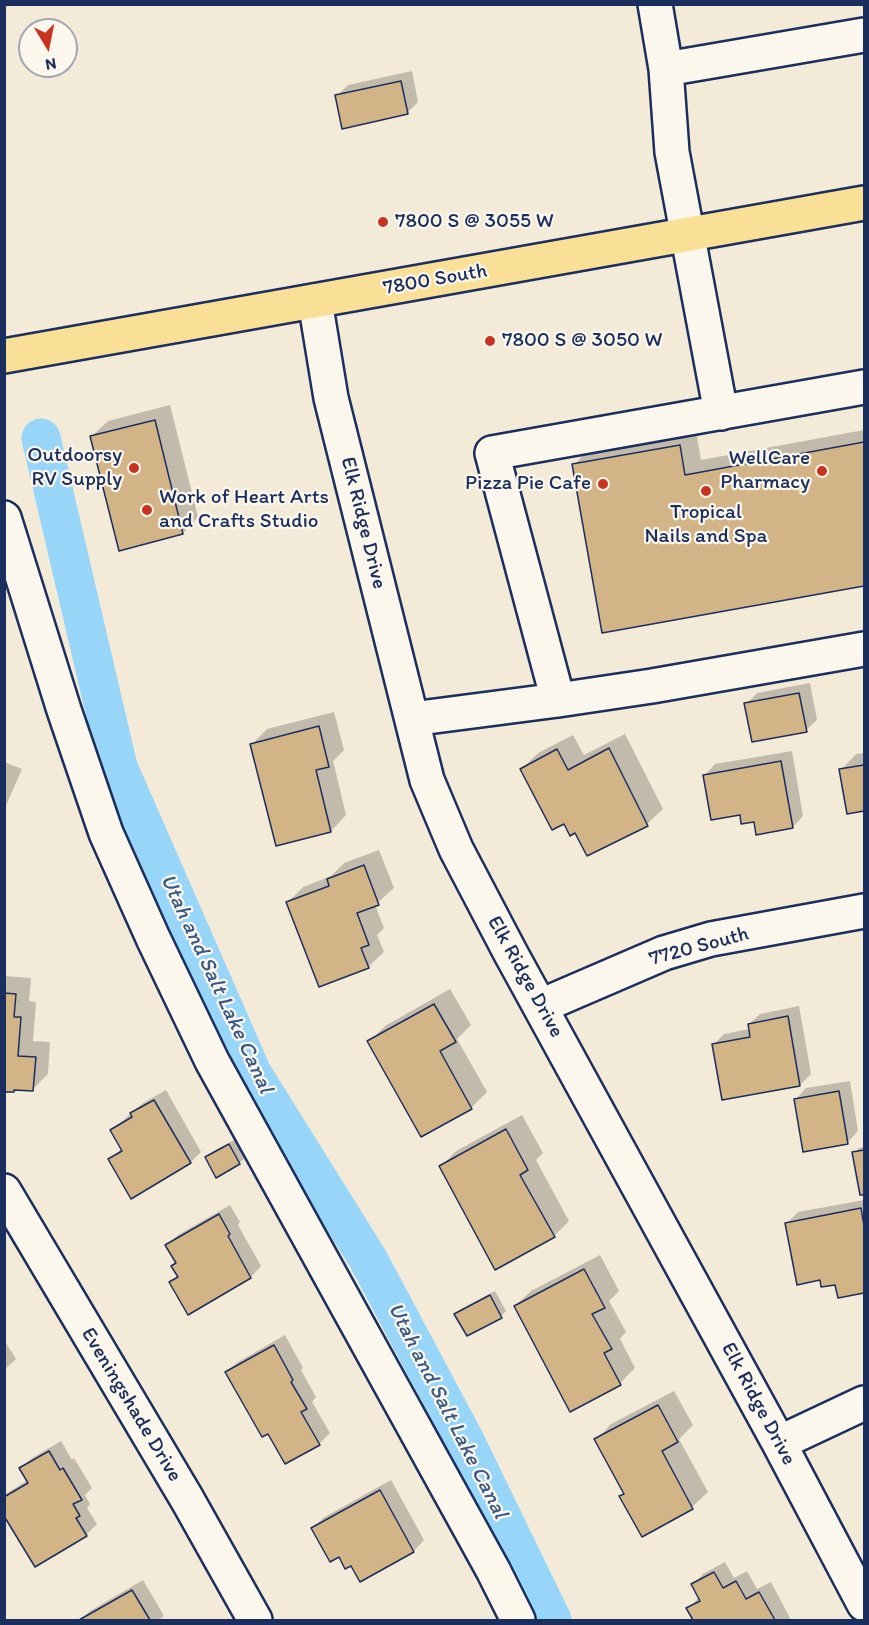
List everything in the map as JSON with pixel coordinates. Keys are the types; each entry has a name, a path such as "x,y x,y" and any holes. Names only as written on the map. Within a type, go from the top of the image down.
{"main road":[{"name":"7800 South","path":"4,356 864,203"}],"street":[{"path":"655,4 666,69 672,152 722,413"},
{"path":"666,69 864,35"},
{"name":"Elk Ridge Drive","path":"315,301 331,398 412,718 428,780 456,849 864,1604"},
{"path":"558,700 492,453 864,387"},
{"path":"4,518 64,710 106,833 153,938 212,1061 493,1570 518,1620"},
{"path":"412,718 652,686 864,649"},
{"name":"7720 South","path":"541,1006 664,953 711,939 864,911"},
{"name":"Eveningshade Drive","path":"4,1191 187,1499 255,1620"},
{"path":"779,1443 864,1403"}],"building":[{"path":"401,81 408,114 342,129 335,95"},
{"path":"155,420 183,534 119,551 90,436"},
{"path":"864,442 864,586 602,633 572,464 680,445 685,475"},
{"path":"799,693 807,732 752,742 744,703"},
{"path":"319,726 329,767 316,770 331,832 276,846 250,744"},
{"path":"609,748 648,826 587,856 575,833 570,836 564,824 552,830 520,769 557,749 568,770"},
{"path":"781,761 793,828 756,835 754,822 741,824 740,815 711,820 703,775"},
{"path":"864,765 864,811 847,814 839,769"},
{"path":"364,865 379,905 357,913 369,945 361,948 369,968 319,987 286,902 329,886 327,879"},
{"path":"4,993 16,994 14,1017 21,1017 18,1056 36,1057 33,1091 4,1092"},
{"path":"434,1004 456,1042 440,1051 472,1109 421,1137 367,1041"},
{"path":"788,1016 800,1086 722,1100 712,1044 750,1037 748,1024"},
{"path":"839,1091 848,1144 803,1152 794,1099"},
{"path":"154,1100 191,1163 131,1199 108,1159 122,1151 110,1130 132,1117 130,1113"},
{"path":"506,1129 528,1170 520,1175 555,1237 495,1270 439,1166"},
{"path":"229,1144 240,1164 216,1178 205,1157"},
{"path":"864,1150 864,1195 860,1195 852,1152"},
{"path":"861,1208 864,1226 864,1293 838,1298 835,1285 821,1287 820,1280 797,1285 785,1223"},
{"path":"219,1214 251,1278 188,1315 169,1282 178,1277 171,1266 176,1263 165,1245"},
{"path":"584,1269 605,1308 592,1314 612,1349 604,1353 621,1385 570,1412 514,1306"},
{"path":"490,1295 502,1318 467,1336 454,1314"},
{"path":"274,1345 293,1380 291,1382 307,1409 301,1412 320,1445 285,1464 268,1434 262,1437 225,1372"},
{"path":"658,1405 678,1442 662,1451 693,1509 642,1537 619,1496 624,1494 594,1439"},
{"path":"49,1451 60,1470 63,1468 82,1500 73,1504 80,1516 76,1518 87,1536 35,1567 4,1516 4,1497 28,1483 19,1468"},
{"path":"380,1490 414,1552 360,1582 351,1566 345,1569 339,1557 330,1562 311,1528"},
{"path":"714,1572 723,1588 736,1581 746,1599 759,1592 775,1620 693,1620 686,1608 700,1601 691,1584"},
{"path":"132,1590 150,1620 79,1620"}],"waterway":[{"name":"Utah and Salt Lake Canal","path":"41,438 118,767 252,1073 368,1259 465,1441 552,1620"}],"place":[{"name":"7800 S @ 3055 W","path":"383,222"},
{"name":"7800 S @ 3050 W","path":"490,341"},
{"name":"Outdoorsy RV Supply","path":"134,468"},
{"name":"WellCare Pharmacy","path":"822,471"},
{"name":"Pizza Pie Cafe","path":"603,484"},
{"name":"Tropical Nails and Spa","path":"706,491"},
{"name":"Work of Heart Arts and Crafts Studio","path":"147,510"}]}
